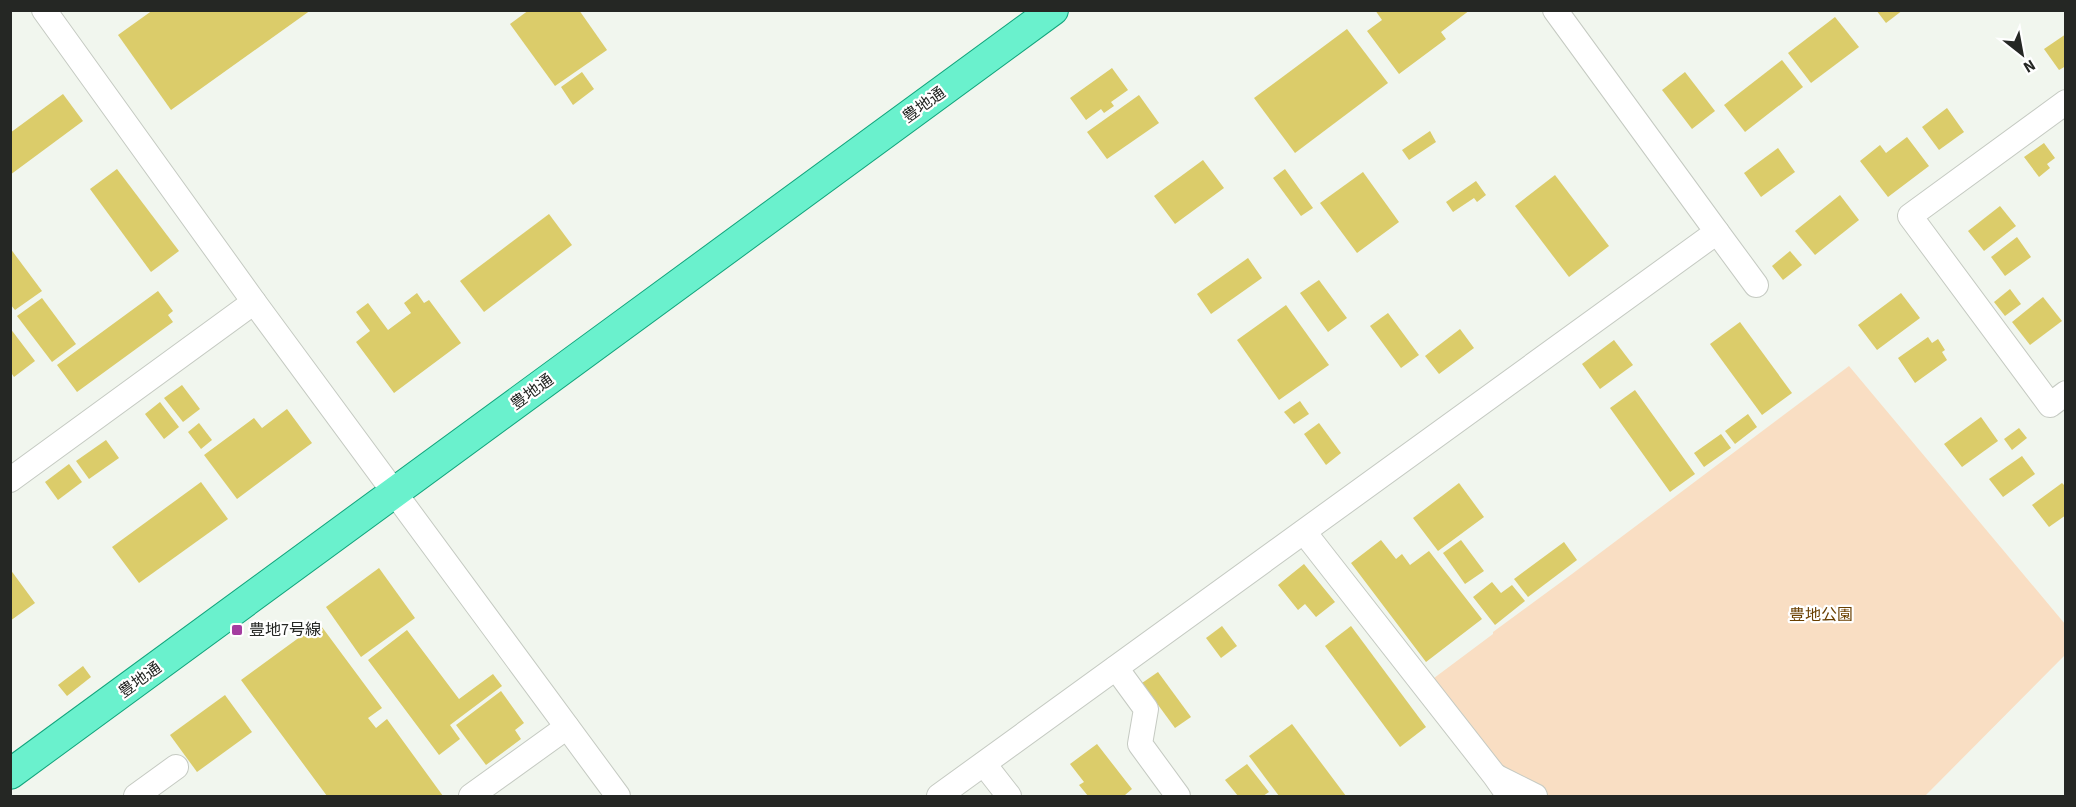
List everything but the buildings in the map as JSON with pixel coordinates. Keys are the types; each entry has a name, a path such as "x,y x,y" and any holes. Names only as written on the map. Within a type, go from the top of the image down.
{"main road":[{"name":"豊地通","path":"10,774 1053,10"}],"street":[{"path":"44,10 254,302 618,796"},
{"path":"1555,10 1756,285"},
{"path":"2066,102 1910,216 2050,405 2066,393"},
{"path":"939,796 1717,232"},
{"path":"10,480 254,302"},
{"path":"1304,532 1509,796"},
{"path":"1116,668 1146,709 1140,744 1178,796"},
{"path":"471,796 567,727"},
{"path":"984,764 1009,796"},
{"path":"136,796 176,767"},
{"path":"1495,776 1535,796"}],"green space":[{"name":"豊地公園","path":"1849,366 2065,624 2065,655 1925,796 1497,796 1418,690"}],"place":[{"name":"豊地7号線","path":"237,630"}]}
